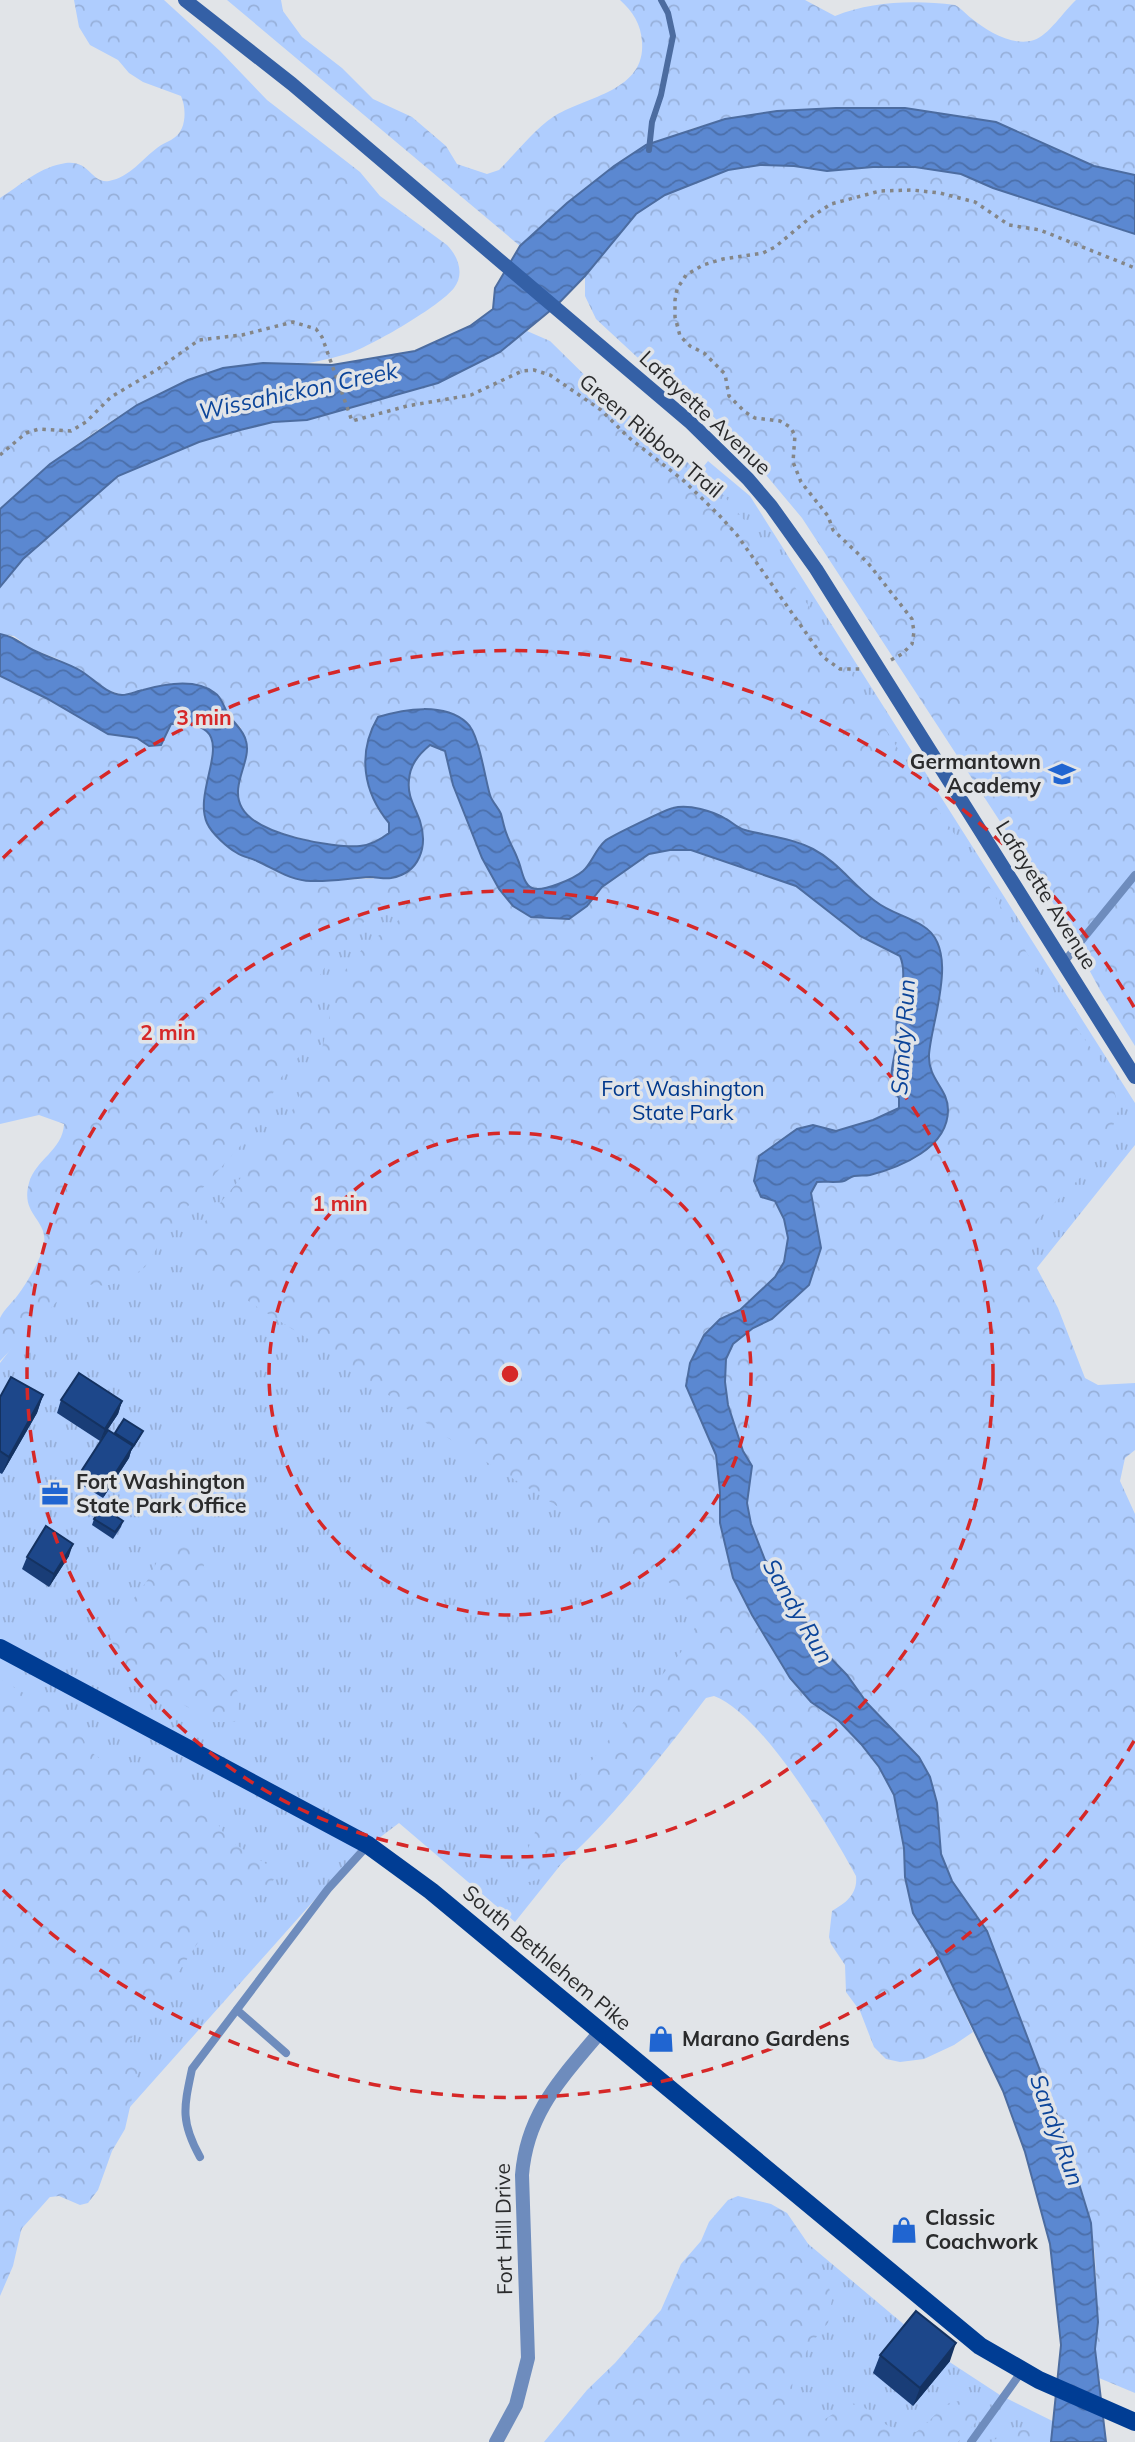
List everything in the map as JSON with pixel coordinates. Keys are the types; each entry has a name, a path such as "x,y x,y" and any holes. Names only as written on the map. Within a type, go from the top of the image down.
{"main road":[{"name":"Lafayette Avenue","path":"185,0 292,84 566,315 716,446 771,506 831,591 1135,1076"},
{"name":"South Bethlehem Pike","path":"0,1648 368,1845 430,1891 981,2346 1039,2381 1130,2420"}],"street":[{"name":"Fort Hill Drive","path":"496,2442 516,2405 528,2358 522,2175 526,2146 537,2114 551,2090 600,2032"}],"lane":[{"path":"1063,962 1135,875"},
{"path":"200,2157 187,2133 185,2101 192,2069 328,1889 368,1845"},
{"path":"237,2010 286,2053"},
{"path":"971,2442 1022,2371"}],"path":[{"path":"887,661 902,654 912,644 912,620 868,563 833,530 828,516 801,482 793,462 795,435 790,427 780,421 755,418 745,412 729,396 725,374 705,353 690,346 680,336 675,317 677,289 686,275 723,259 763,253 775,247 831,204 880,191 940,193 975,202 1009,225 1040,230 1135,268"},
{"name":"Green Ribbon Trail","path":"0,455 26,433 39,429 58,429 65,433 82,425 111,397 199,340 253,333 293,323 316,329 322,337 352,421 407,406 471,395 522,371 534,370 564,383 601,410 642,450 684,481 737,535 823,657 840,669 860,669"}],"green space":[{"path":"74,0 164,0 220,51 267,100 360,172 380,196 447,245 457,260 460,271 454,288 435,305 360,349 298,365 261,363 233,367 197,376 164,391 89,436 41,472 0,509 0,198 37,174 61,164 78,164 103,181 116,179 177,135 184,120 181,96 143,82 129,73 118,60 90,45 79,27"},
{"path":"227,0 281,0 283,11 302,37 342,68 373,99 412,117 446,146 457,164 487,174 499,170 553,117 610,91 634,72 641,59 640,30 636,19 620,0 805,0 835,16 879,5 940,3 955,5 992,33 1009,40 1026,42 1045,34 1076,0 1135,0 1135,175 1094,166 996,122 905,108 776,111 725,119 691,129 614,166 567,203 520,246"},
{"path":"760,165 827,171 915,167 961,174 993,188 1135,234 1135,1046 1100,990 1052,901 802,518 713,416 637,357 596,319 585,296 585,276 636,214 685,185 728,170"},
{"path":"527,331 550,341 612,402 668,445 719,490 760,539 808,605 910,768 988,884 1042,980 1109,1073 1119,1108 1111,1132 1081,1177 1039,1218 1031,1257 1058,1308 1085,1378 1098,1385 1135,1383 1135,1450 1125,1458 1120,1481 1135,1514 1135,2393 1099,2378 1095,2349 1098,2322 1095,2257 1091,2223 1078,2176 987,1931 952,1881 941,1854 938,1829 918,1756 867,1703 847,1674 818,1645 787,1584 765,1560 751,1524 747,1503 752,1466 743,1451 728,1405 726,1359 733,1344 753,1328 772,1319 809,1285 821,1248 811,1192 817,1182 844,1181 923,1154 946,1095 929,1071 929,1054 941,987 941,957 938,943 932,933 923,925 885,909 866,895 829,858 811,848 741,829 724,817 687,807 631,827 593,853 585,870 574,878 540,890 531,888 525,881 500,813 491,799 474,735 468,723 446,713 378,810 389,823 389,833 386,836 367,845 347,846 279,832 251,818 242,809 237,792 241,728 230,717 216,693 148,688 123,695 104,689 83,672 32,649 14,636 0,634 0,587 23,559 118,476 199,442 273,422 307,420 347,408 500,352"},
{"name":"Fort Washington State Park","path":"708,461 750,496 1135,1103 1135,1145 515,1922 399,1823 350,1860 0,2253 0,1363 305,965"},
{"path":"0,676 46,698 108,734 137,738 148,746 165,738 171,724 190,724 203,729 210,736 213,745 204,799 238,854 281,874 309,881 390,878 420,822 412,801 409,781 414,763 430,745 445,751 453,785 467,824 498,889 554,918 569,919 587,906 602,887 649,854 691,850 796,886 860,936 900,956 903,978 891,1079 899,1098 899,1108 873,1120 836,1131 797,1129 759,1156 784,1219 788,1238 784,1262 775,1277 740,1310 720,1319 693,1404 716,1455 720,1523 733,1578 790,1678 811,1702 839,1721 861,1744 879,1767 894,1795 904,1848 905,1877 913,1913 935,1949 973,2032 954,2045 924,2059 900,2062 886,2059 874,2047 860,2011 846,1992 845,1965 829,1937 832,1911 853,1893 856,1876 813,1804 774,1749 733,1707 714,1696 706,1698 648,1772 593,1835 543,1877 525,1882 524,1861 537,1827 686,1646 698,1621 695,1610 681,1592 632,1553 437,1431 337,1357 251,1303 190,1255 190,1244 203,1224 280,1130 293,1109 323,1045 338,979 367,943 392,927 403,915 406,906 403,901 389,898 380,905 331,957 319,977 310,1012 313,1023 309,1045 278,1081 264,1115 251,1134 200,1191 164,1237 145,1267 126,1281 104,1286 93,1284 63,1295 0,1361 0,1318 31,1275 44,1244 42,1228 28,1203 29,1183 37,1168 59,1141 64,1124 39,1115 0,1124"},
{"path":"181,1543 196,1549 204,1565 213,1663 238,1692 235,1722 213,1722 184,1705 123,1679 110,1637 125,1610 147,1581 162,1552 170,1545"},
{"path":"0,1679 60,1712 91,1752 103,1761 132,1768 162,1766 168,1770 192,1788 223,1832 235,1844 274,1869 275,1877 268,1890 241,1896 214,1918 174,1979 150,2005 130,2041 138,2072 125,2129 112,2151 98,2190 88,2203 80,2205 59,2196 42,2198 31,2206 21,2231 13,2266 0,2296"},
{"path":"738,2196 771,2204 787,2213 813,2251 826,2276 832,2299 828,2323 809,2346 793,2373 792,2391 799,2412 825,2419 854,2403 887,2425 916,2432 945,2406 959,2401 979,2410 977,2421 958,2442 544,2442 587,2390 615,2363 661,2310 681,2264 701,2241 709,2222 728,2200"},
{"path":"781,2221 945,2359 1000,2395 1095,2442 606,2442"},
{"path":"1010,2430 1026,2430 1050,2439 1051,2442 991,2442"}],"water":[{"name":"Wissahickon Creek","path":"905,108 996,122 1094,166 1135,175 1135,234 993,188 961,174 915,167 827,171 760,165 728,170 665,195 636,214 585,276 557,305 500,352 438,383 307,420 273,422 240,430 199,442 118,476 23,559 0,587 0,509 50,464 137,405 188,380 223,368 263,363 332,365 415,351 470,326 493,309 495,288 520,246 567,203 646,145 725,119 777,111"},
{"name":"Sandy Run","path":"0,634 75,668 116,694 125,695 180,684 199,685 215,693 246,741 246,757 238,791 242,808 263,826 296,838 332,845 360,846 368,845 389,833 389,823 373,798 366,772 365,758 371,731 378,717 412,710 436,710 458,716 471,728 491,798 501,814 525,880 532,888 550,887 579,874 605,841 627,829 673,808 693,808 714,813 742,829 813,849 830,860 875,901 923,926 934,937 940,951 942,968 929,1055 932,1071 947,1102 946,1123 940,1135 921,1154 895,1167 870,1175 854,1176 844,1181 817,1182 811,1193 821,1248 809,1285 772,1319 753,1328 733,1344 726,1359 725,1382 728,1405 743,1451 752,1466 747,1503 751,1524 765,1560 787,1584 818,1645 847,1675 867,1703 919,1757 930,1777 937,1803 941,1854 952,1881 987,1931 1063,2131 1091,2223 1098,2322 1095,2349 1106,2442 1051,2442 1061,2345 1050,2244 1025,2152 1003,2091 935,1949 913,1913 905,1877 904,1848 894,1795 879,1767 861,1744 839,1721 811,1702 790,1678 733,1578 720,1523 716,1455 686,1386 690,1363 704,1335 720,1319 740,1310 775,1277 784,1262 788,1238 784,1219 775,1201 761,1197 754,1181 759,1156 797,1129 813,1125 836,1131 873,1120 899,1108 899,1098 891,1079 903,978 900,956 860,936 796,886 691,850 649,854 602,887 587,906 569,919 531,917 513,906 499,889 482,858 453,785 445,751 430,745 415,761 410,775 409,791 420,821 423,840 419,857 409,870 388,878 318,881 290,877 237,853 209,827 204,808 213,743 208,732 195,725 171,724 161,745 149,746 137,738 108,734 46,698 0,676"}],"building":[{"path":"79,1373 122,1401 105,1429 61,1400"},
{"path":"11,1377 43,1395 9,1457 0,1451 0,1397"},
{"path":"124,1419 143,1431 134,1445 115,1433"},
{"path":"108,1430 133,1446 107,1486 82,1470"},
{"path":"102,1507 123,1521 115,1532 94,1519"},
{"path":"46,1526 73,1544 54,1574 27,1557"},
{"path":"916,2311 956,2343 920,2388 880,2355"}],"waterway":[{"path":"649,150 652,122 661,95 673,36 668,13 661,0"}],"place":[{"name":"Germantown Academy","path":"1062,774"},
{"name":"Fort Washington State Park Office","path":"55,1494"},
{"name":"Marano Gardens","path":"661,2039"},
{"name":"Classic Coachwork","path":"904,2230"}]}
